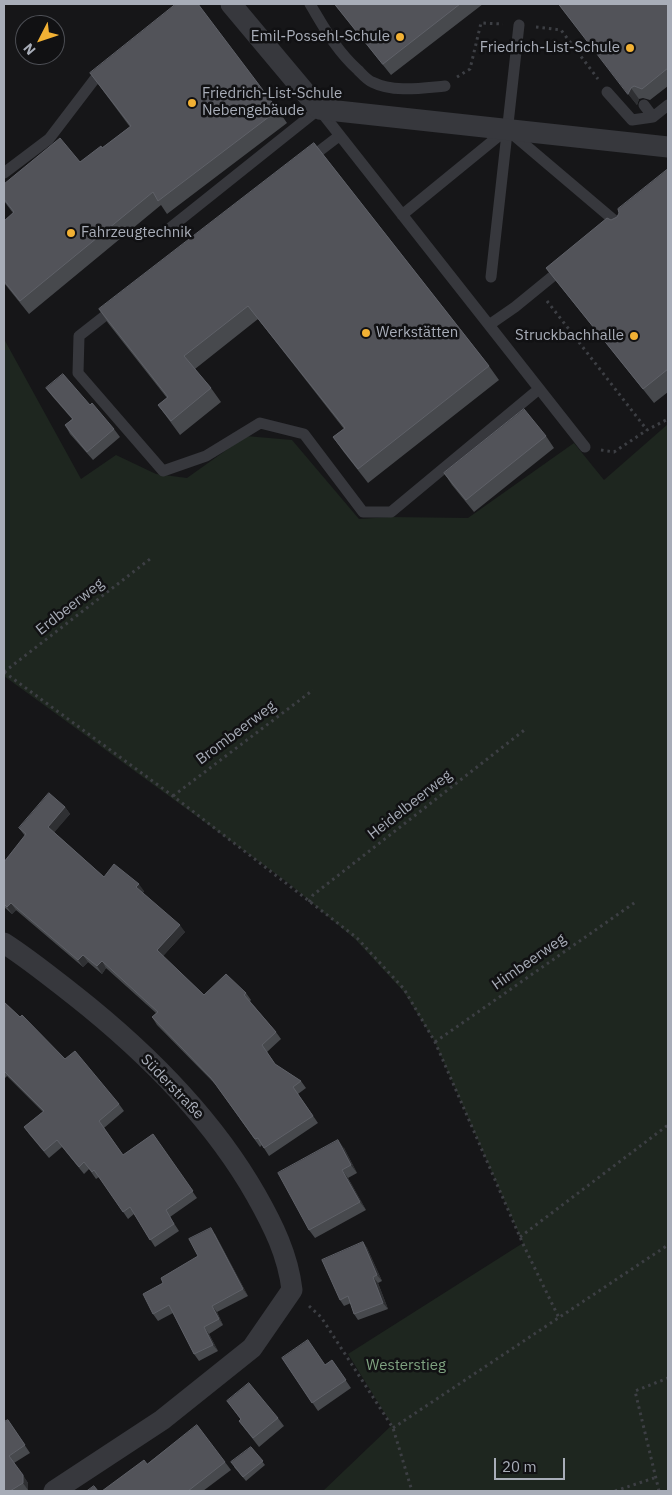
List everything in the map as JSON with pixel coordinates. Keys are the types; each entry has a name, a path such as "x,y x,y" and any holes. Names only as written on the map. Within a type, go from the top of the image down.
{"street":[{"path":"231,4 319,109 668,148"},
{"name":"Süderstraße","path":"4,944 28,958 114,1026 197,1110 241,1168 274,1227 291,1281"},
{"path":"54,1491 162,1420 252,1348 291,1281"}],"lane":[{"path":"310,4 342,55 371,82 408,89 445,86"},
{"path":"491,277 519,25"},
{"path":"4,173 49,139 94,80 116,63"},
{"path":"607,92 632,120 652,118 668,105"},
{"path":"644,105 652,118"},
{"path":"165,232 319,109 585,447"},
{"path":"402,215 506,130"},
{"path":"506,130 619,224"},
{"path":"300,166 339,136"},
{"path":"489,325 574,259"},
{"path":"126,300 79,336 78,373 164,471 206,456 260,423 304,434 363,512 391,512 539,389"}],"path":[{"path":"470,69 481,23 561,30 588,66"},
{"path":"537,289 647,430"},
{"path":"585,447 614,452 647,430 668,419"},
{"name":"Erdbeerweg","path":"4,672 150,559"},
{"path":"4,672 173,796 357,938 404,989 435,1042 520,1237 559,1318"},
{"name":"Brombeerweg","path":"173,796 313,690"},
{"name":"Heidelbeerweg","path":"310,902 313,895 527,728"},
{"name":"Himbeerweg","path":"435,1042 637,901"},
{"path":"520,1237 668,1125"},
{"path":"393,1428 668,1245"},
{"path":"291,1281 321,1317 393,1428 412,1491"},
{"path":"658,1491 635,1391 668,1378"},
{"path":"615,1491 655,1478"}],"green space":[{"name":"Westerstieg","path":"4,339 81,479 116,455 156,474 187,478 246,436 292,440 359,519 390,517 468,518 574,443 604,480 668,424 668,1491 323,1491 392,1425 348,1354 523,1243 435,1042 404,992 355,939 287,882 4,676"}],"building":[{"path":"176,4 198,4 278,110 158,201 153,192 20,301 4,281 4,221 14,212 4,199 4,184 60,138 80,162 131,126 90,73"},
{"name":"Emil-Possehl-Schule","path":"335,4 460,4 383,64"},
{"name":"Friedrich-List-Schule","path":"559,4 668,4 668,68 642,89 634,86 628,94"},
{"path":"314,143 489,366 358,469 333,437 345,428 248,306 184,356 211,388 171,421 158,405 168,397 99,309"},
{"name":"Struckbachhalle","path":"668,169 668,369 643,389 546,268 607,218 611,220 617,217 618,209"},
{"path":"63,374 90,405 92,403 114,429 87,452 65,425 73,419 46,388"},
{"path":"524,409 546,436 466,500 444,473"},
{"path":"49,793 65,807 48,827 104,877 114,864 139,884 136,887 180,925 157,950 204,995 226,974 246,993 244,995 276,1032 262,1045 275,1064 301,1081 293,1087 313,1116 264,1148 258,1138 255,1139 211,1078 152,1017 158,1012 102,961 97,966 83,955 78,960 11,903 7,907 4,904 4,862 26,834 19,828"},
{"path":"4,1002 20,1017 22,1015 65,1059 75,1051 119,1104 99,1121 123,1155 153,1134 193,1191 166,1210 174,1224 150,1240 130,1207 123,1212 94,1170 92,1172 84,1162 79,1167 57,1140 44,1151 24,1127 44,1111 4,1071"},
{"path":"338,1140 351,1165 342,1170 360,1202 309,1230 278,1173"},
{"path":"211,1228 243,1289 212,1306 219,1319 204,1327 213,1345 194,1354 169,1305 153,1314 143,1294 163,1283 161,1278 198,1256 189,1239"},
{"path":"363,1242 377,1275 373,1277 383,1303 354,1314 348,1296 340,1300 322,1260"},
{"path":"308,1340 325,1365 332,1360 346,1380 312,1403 282,1358"},
{"path":"249,1383 278,1418 253,1438 239,1421 241,1419 227,1401"},
{"path":"8,1420 25,1445 9,1456 23,1475 23,1483 10,1491 4,1491 4,1422"},
{"path":"197,1425 225,1462 188,1491 102,1491 144,1460 147,1464"},
{"path":"251,1447 263,1461 243,1477 231,1462"},
{"path":"94,1486 98,1491 87,1491"}],"place":[{"name":"Emil-Possehl-Schule","path":"400,37"},
{"name":"Friedrich-List-Schule","path":"630,48"},
{"name":"Friedrich-List-Schule Nebengebäude","path":"192,103"},
{"name":"Fahrzeugtechnik","path":"71,233"},
{"name":"Werkstätten","path":"366,333"},
{"name":"Struckbachhalle","path":"634,336"}]}
